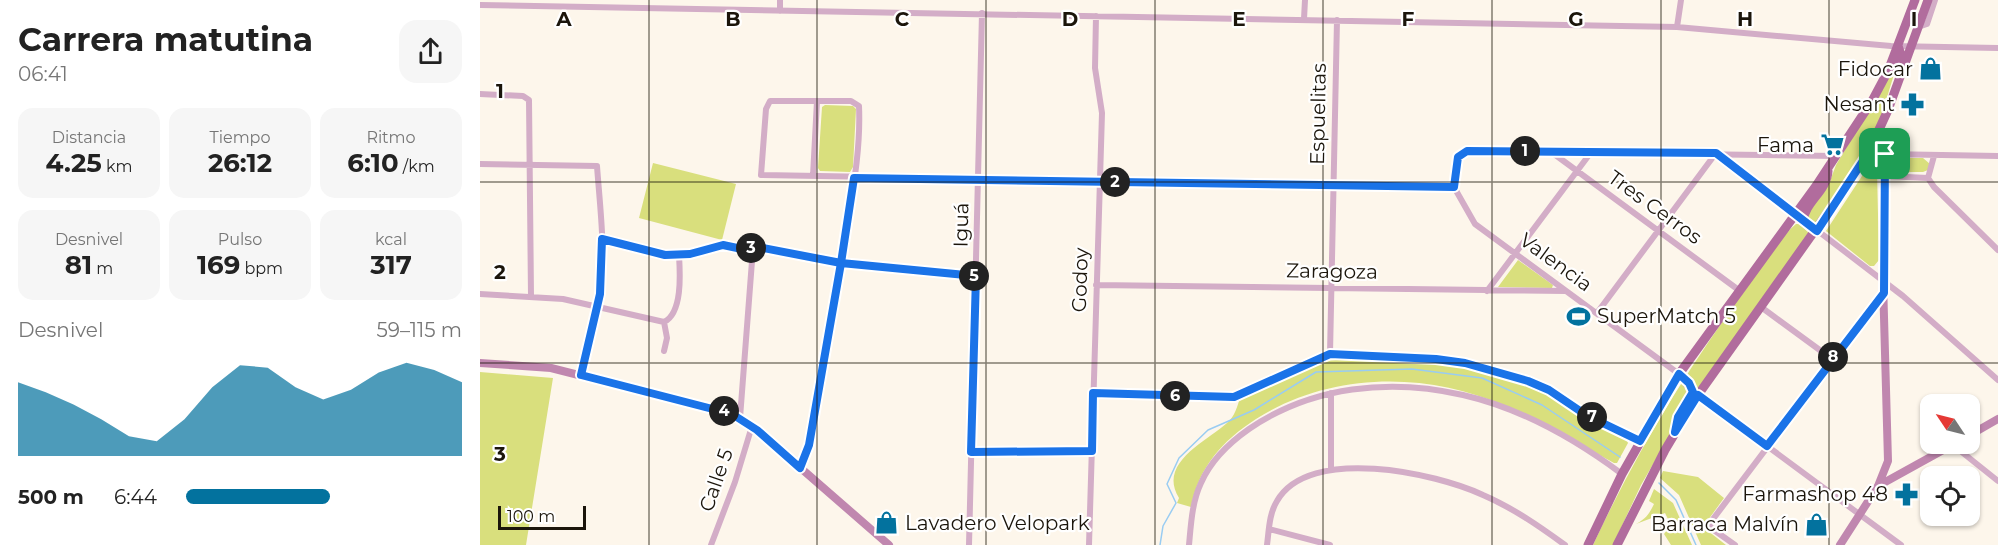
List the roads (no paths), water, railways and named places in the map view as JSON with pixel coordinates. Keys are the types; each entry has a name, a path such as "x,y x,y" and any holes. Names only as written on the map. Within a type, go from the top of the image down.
{"main road":[{"path":"1588,545 1622,474 1679,374 1740,291 1799,218 1876,93 1917,0"},
{"path":"1911,47 1907,39 1917,0"},
{"path":"1617,545 1675,432 1698,395 1817,231 1874,144 1928,0"},
{"path":"1888,110 1901,55 1898,46"},
{"path":"1675,432 1678,417 1693,392 1689,383 1679,374"}],"street":[{"path":"780,0 780,11"},
{"path":"1304,19 1305,0"},
{"path":"1677,27 1681,0"},
{"path":"1917,28 1927,24 1935,0"},
{"path":"480,5 1677,27 1911,47 1998,48"},
{"name":"Iguá","path":"969,545 982,13"},
{"name":"Godoy","path":"1089,545 1102,113 1095,68 1096,16"},
{"name":"Espuelitas","path":"1330,354 1336,20"},
{"path":"480,94 527,97 531,296"},
{"path":"800,468 809,445 841,263 854,178 858,155 857,103 774,100 767,104 761,175 854,178 1454,187 1458,157 1462,153 1550,151 1836,156"},
{"path":"813,176 818,101"},
{"path":"1840,545 1878,486 1886,468 1883,281 1885,154 1882,148 1874,144"},
{"name":"Tres Cerros","path":"1550,151 1740,291"},
{"path":"1488,291 1592,152"},
{"path":"1716,153 1883,281 1998,380"},
{"path":"1597,313 1716,153"},
{"path":"1885,154 1998,156"},
{"path":"1934,156 1928,178 1934,187 1998,250"},
{"path":"480,164 597,166 602,239 598,307 581,375"},
{"path":"1885,176 1928,178"},
{"name":"Valencia","path":"1454,187 1476,224 1679,374"},
{"path":"602,239 665,255 679,255 716,245 742,249 753,248 841,263 976,276"},
{"path":"740,418 753,248"},
{"path":"480,294 563,299 664,322 671,317 677,299 679,255"},
{"name":"Zaragoza","path":"1096,285 1566,291"},
{"path":"1735,545 1710,526 1767,446 1884,293"},
{"path":"1761,307 1832,359"},
{"path":"664,322 667,331 664,351"},
{"path":"1093,393 1234,397 1330,354 1436,359 1486,369 1549,390 1586,415 1640,441"},
{"path":"480,363 527,364 721,409 752,426 889,545"},
{"path":"1189,545 1195,497 1208,468 1219,454 1238,437 1271,414 1330,393 1390,387 1462,394 1540,423 1622,474"},
{"path":"1330,393 1331,470"},
{"path":"1698,395 1901,545"},
{"path":"1980,429 1998,419"},
{"name":"Calle 5","path":"711,545 735,482 752,426"},
{"path":"971,452 1092,451"},
{"path":"1878,486 1934,454"},
{"path":"1965,454 1998,481"},
{"path":"1886,468 1908,468"},
{"path":"1267,545 1273,507 1288,486 1305,475 1331,470 1394,472 1466,488 1516,512 1565,545"},
{"path":"1269,529 1330,545"}],"waterway":[{"path":"1160,545 1163,526 1176,503 1167,484 1179,458 1208,430 1254,410 1316,372 1412,369 1482,378 1542,405 1620,457"},
{"path":"1659,483 1676,500 1696,545"}],"place":[{"name":"Fidocar","path":"1931,69"},
{"name":"Nesant","path":"1913,104"},
{"name":"Fama","path":"1832,145"},
{"name":"SuperMatch 5","path":"1579,316"},
{"name":"Farmashop 48","path":"1906,494"},
{"name":"Lavadero Velopark","path":"887,523"},
{"name":"Barraca Malvín","path":"1817,524"}]}
